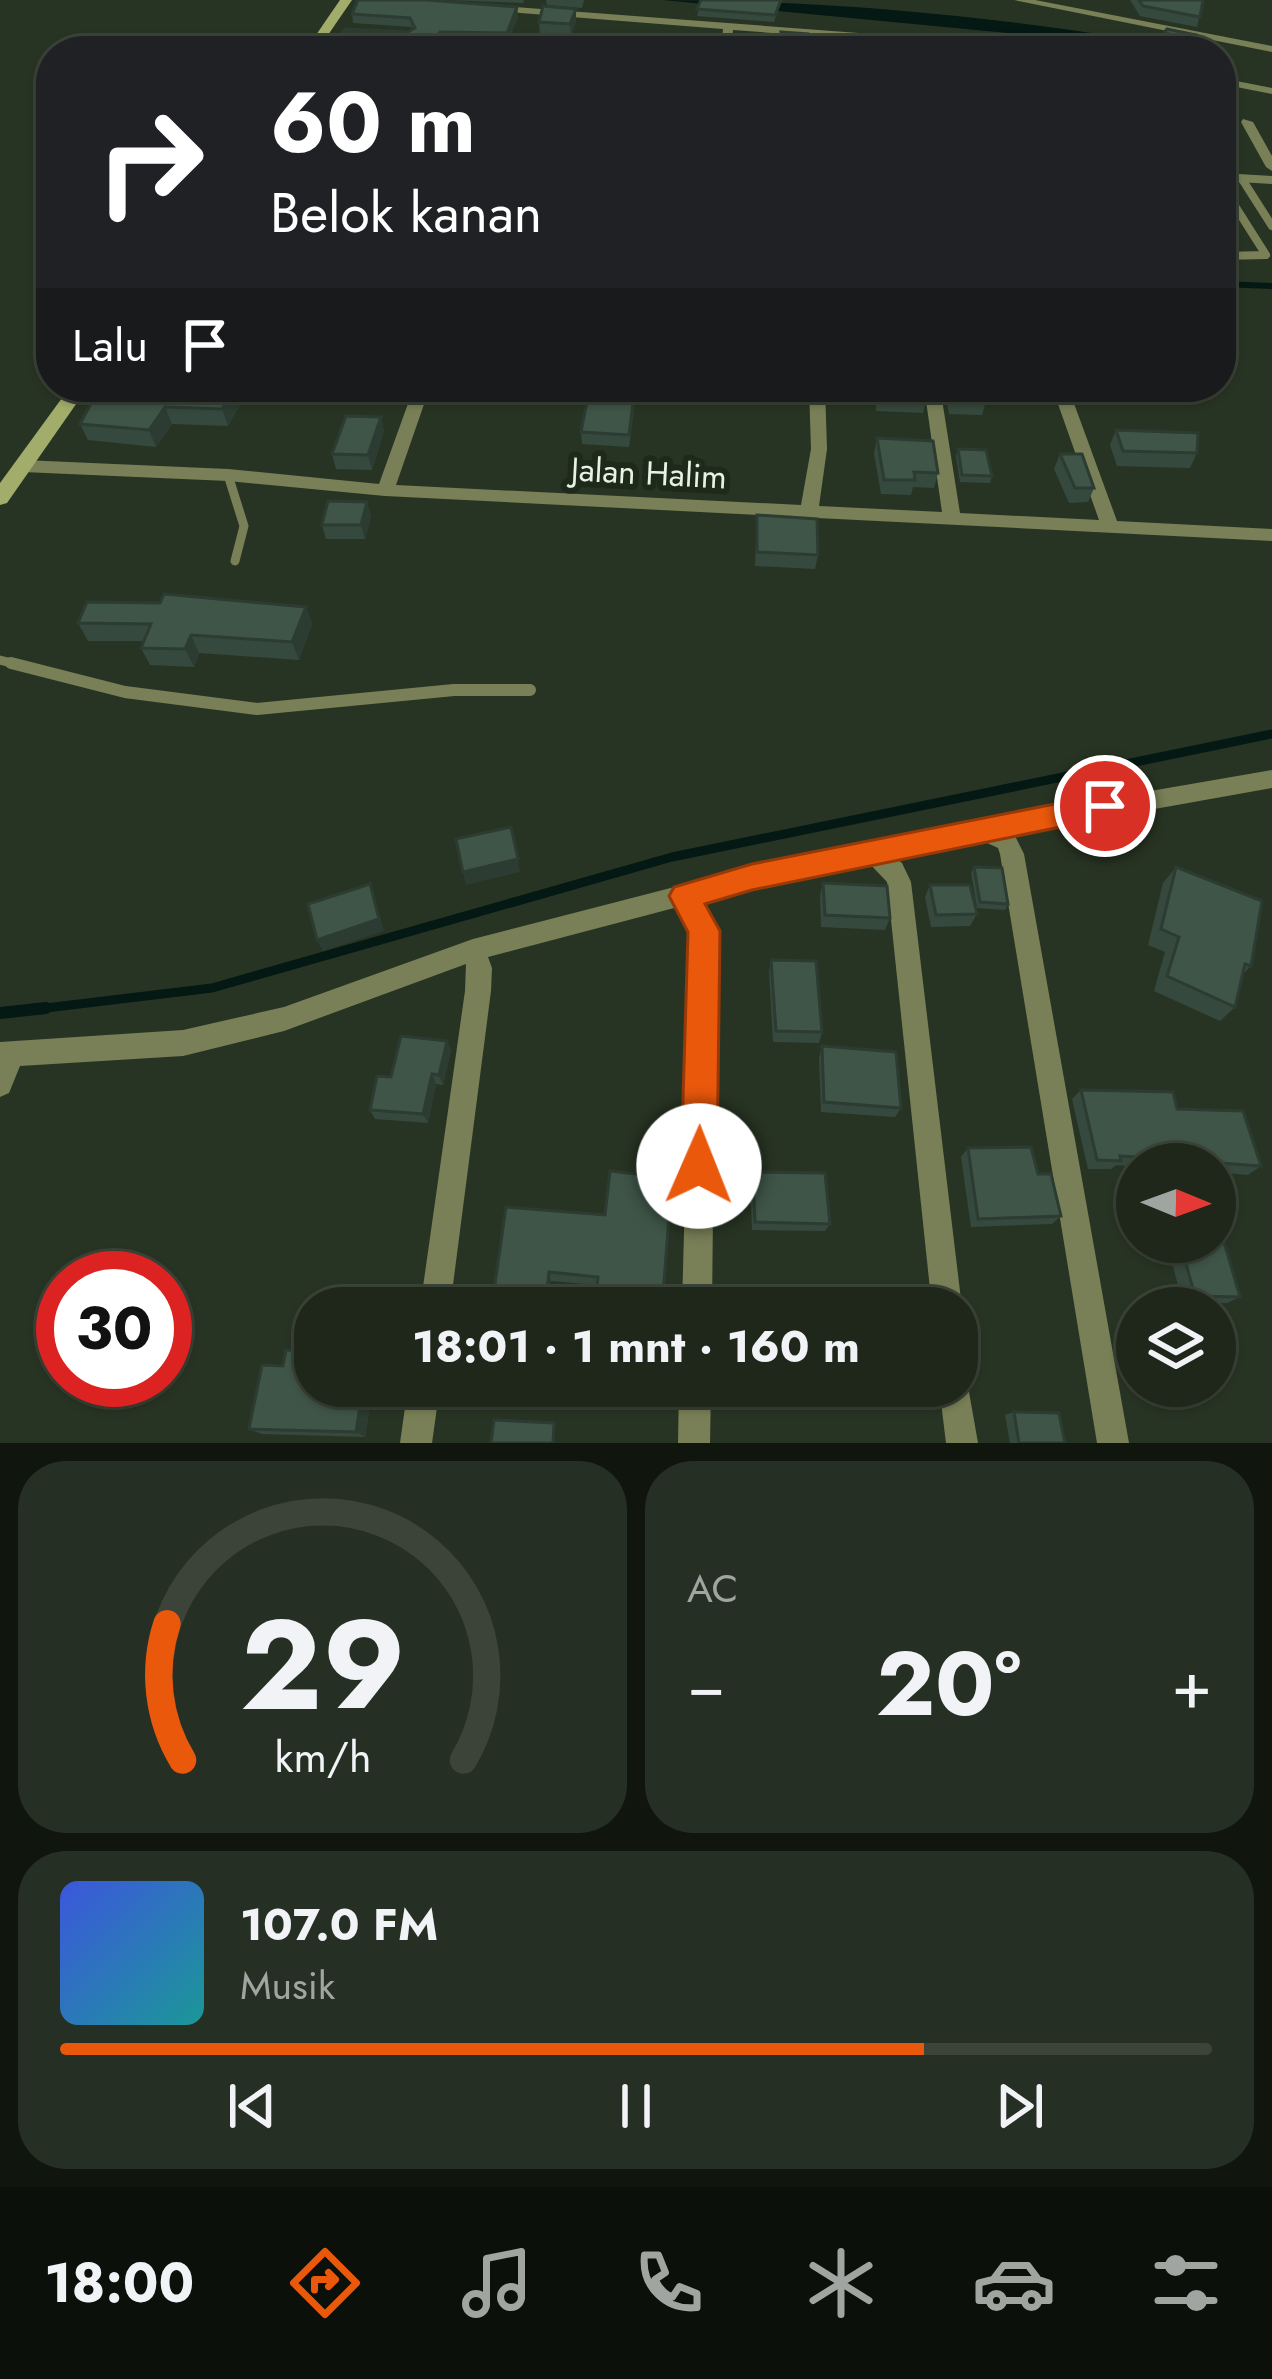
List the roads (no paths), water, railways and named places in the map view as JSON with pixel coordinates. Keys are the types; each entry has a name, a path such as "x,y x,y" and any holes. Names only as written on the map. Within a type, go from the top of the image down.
{"main road":[{"path":"326,36 346,0"},
{"path":"0,498 68,402"}],"street":[{"path":"1019,0 1205,36"},
{"path":"481,8 851,36"},
{"path":"727,36 728,27"},
{"path":"1236,42 1272,49"},
{"path":"1236,84 1272,91"},
{"path":"1247,122 1272,167"},
{"path":"1236,180 1272,180"},
{"path":"385,490 417,402"},
{"path":"809,512 819,449 817,402"},
{"path":"934,402 952,519"},
{"path":"1065,402 1110,527"},
{"name":"Jalan Halim","path":"22,466 228,475 385,490 1272,535"},
{"path":"0,1084 6,1055 199,1040 284,1019 473,950 685,896 872,852 1272,778"},
{"path":"982,830 1006,842 1012,854 1113,1443"},
{"path":"872,852 894,871 899,882 945,1287"},
{"path":"685,896 704,931 697,1287"},
{"path":"438,1287 478,991 480,968 473,950"},
{"path":"416,1443 421,1407"},
{"path":"694,1443 695,1407"},
{"path":"958,1407 962,1443"}],"lane":[{"path":"1243,179 1272,226"},
{"path":"1236,206 1266,255 1236,256"},
{"path":"228,475 244,526 235,561"},
{"path":"0,660 125,692 257,709 454,691 530,690"}],"waterway":[{"path":"1236,285 1272,286"},
{"path":"45,1008 212,988 672,857 1272,734"},
{"path":"0,1013 45,1008"},
{"path":"21,1011 45,1008"}]}
